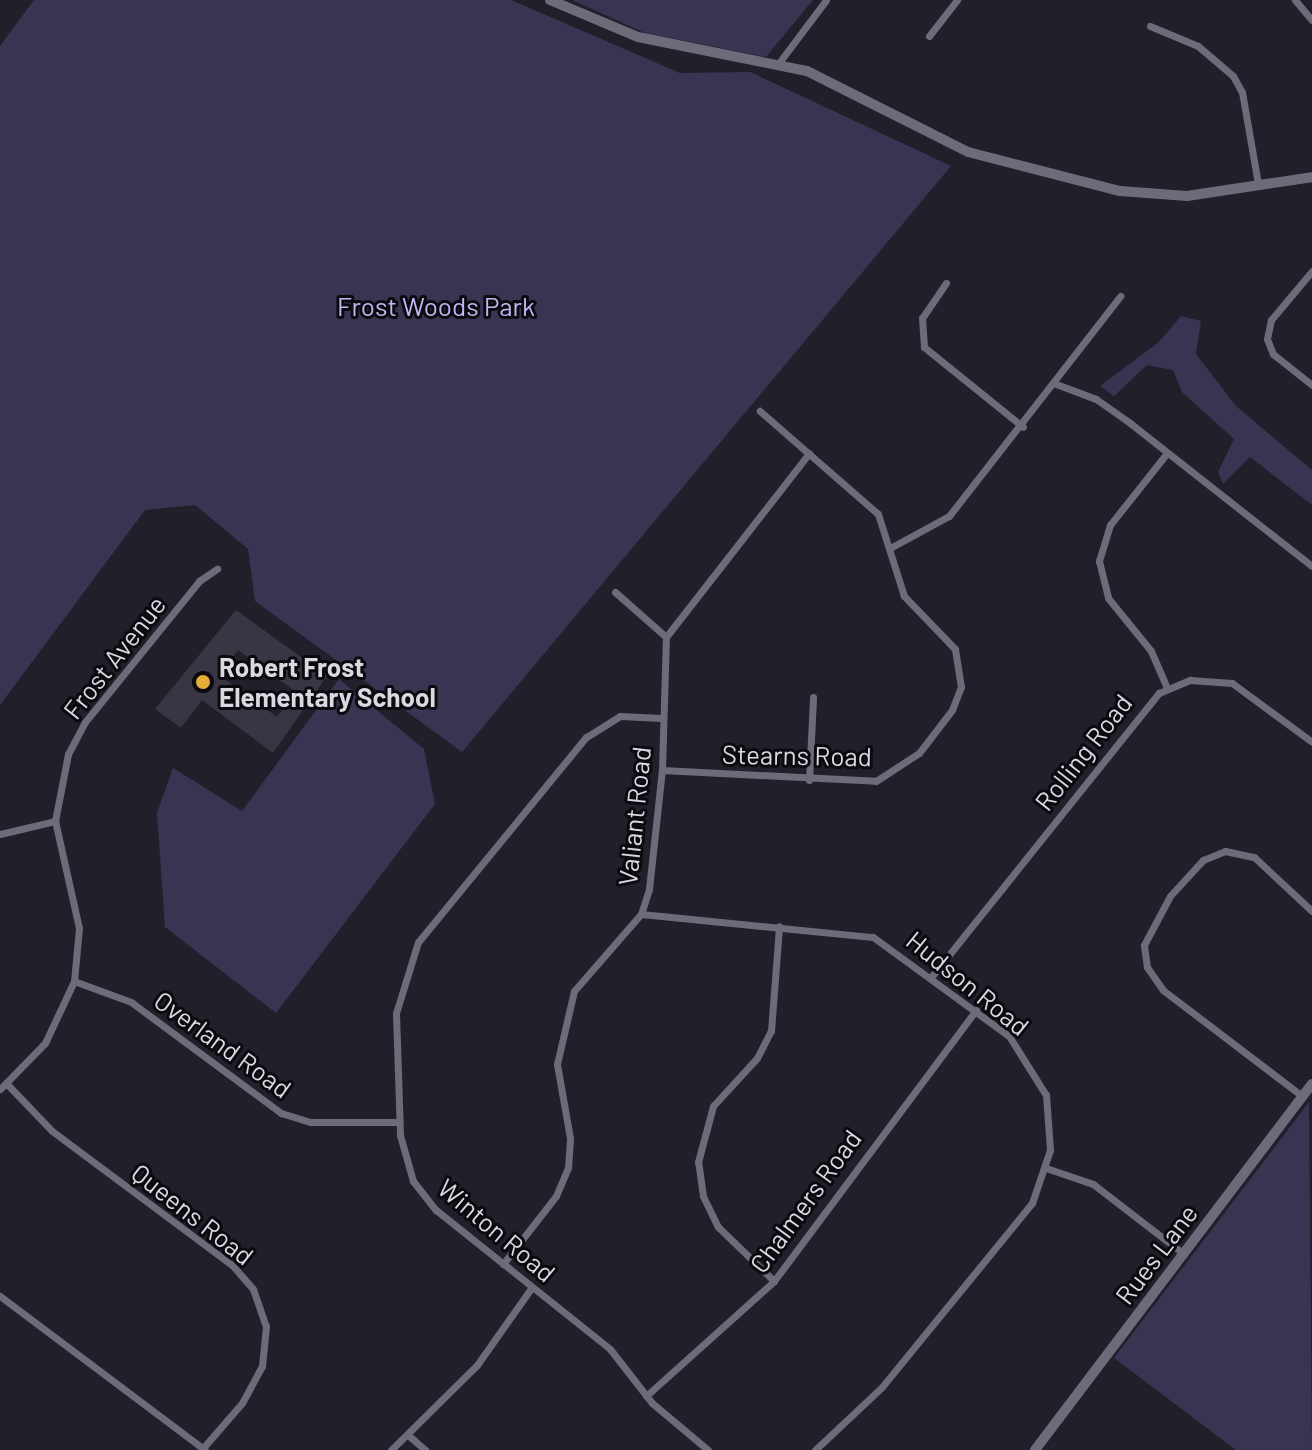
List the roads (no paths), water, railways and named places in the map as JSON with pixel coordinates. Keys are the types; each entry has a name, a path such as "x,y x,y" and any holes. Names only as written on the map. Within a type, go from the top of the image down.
{"street":[{"path":"550,0 638,37 778,64 838,82 941,141 997,161 1143,195 1187,196 1312,177"},
{"path":"778,64 826,0"},
{"path":"929,36 957,0"},
{"path":"1295,0 1312,20"},
{"path":"1150,26 1198,46 1233,76 1242,92 1258,184"},
{"path":"1312,271 1271,320 1267,339 1273,354 1312,385"},
{"path":"946,283 922,318 924,347 1023,427"},
{"path":"890,548 949,516 1023,427 1056,384 1069,357 1120,296"},
{"path":"1056,384 1096,399 1312,566"},
{"name":"Stearns Road","path":"662,770 809,780 876,781 919,753 958,699 962,674 955,649 904,596 890,548 865,499 760,411"},
{"path":"615,592 666,637 809,453"},
{"path":"1167,453 1110,525 1099,561 1108,598 1146,643 1167,688"},
{"name":"Frost Avenue","path":"3,1086 55,1029 74,981 79,928 55,821 62,772 85,722 199,581 217,569"},
{"name":"Valiant Road","path":"503,1264 556,1196 568,1168 570,1138 557,1064 574,991 641,914 652,877 662,770 661,718 666,637"},
{"name":"Rolling Road","path":"932,976 1141,709 1167,688 1198,678 1232,683 1312,742"},
{"path":"809,780 813,697"},
{"name":"Winton Road","path":"661,718 620,716 586,737 428,927 409,959 396,1013 399,1122 404,1158 420,1191 503,1264 610,1349 646,1396 708,1450"},
{"path":"1,830 55,821"},
{"path":"1302,1096 1155,982 1144,945 1155,916 1195,867 1225,851 1254,857 1312,911"},
{"name":"Hudson Road","path":"641,914 873,937 932,976 1019,1046 1041,1081 1051,1122 1046,1168 1024,1214 872,1398 815,1450"},
{"path":"774,1281 718,1227 703,1196 698,1162 713,1106 757,1058 771,1031 779,926"},
{"name":"Overland Road","path":"74,981 131,1002 281,1113 311,1122 399,1122"},
{"name":"Chalmers Road","path":"646,1396 774,1281 976,1010"},
{"name":"Rues Lane","path":"1035,1450 1312,1084"},
{"name":"Queens Road","path":"3,1086 52,1131 233,1266 253,1289 266,1326 262,1366 242,1403 204,1449"},
{"path":"1046,1168 1093,1184 1184,1254"},
{"path":"391,1450 477,1365 532,1287"},
{"path":"0,1296 204,1449"},
{"path":"408,1435 425,1450"}],"place":[{"name":"Robert Frost Elementary School","path":"203,682"}],"park label":[{"name":"Frost Woods Park","path":"436,306"}]}
